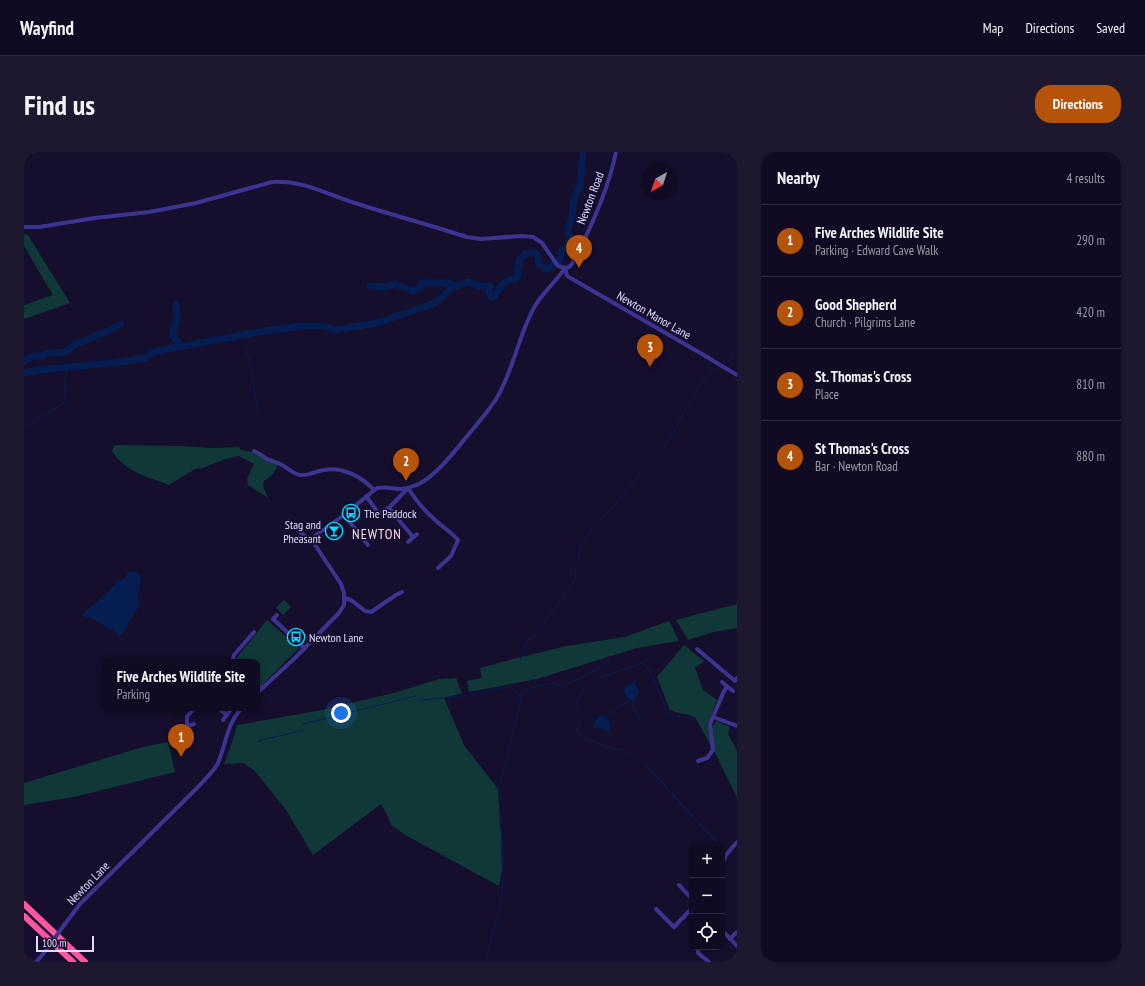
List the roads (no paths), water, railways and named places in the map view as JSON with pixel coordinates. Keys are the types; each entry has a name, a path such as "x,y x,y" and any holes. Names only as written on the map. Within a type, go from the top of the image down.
{"highway":[{"path":"24,904 86,962"},
{"path":"24,916 73,962"}],"street":[{"name":"Newton Road","path":"408,488 426,480 437,470 496,400 535,306 565,268 572,264 601,202 609,181 616,152"},
{"name":"Newton Manor Lane","path":"24,227 39,227 95,218 149,212 196,203 272,182 285,181 307,185 354,203 467,237 481,239 522,236 533,237 542,243 558,266 565,268 567,276 737,376"},
{"path":"254,451 284,466 296,474 304,475 325,470 341,471 354,475 363,480 374,490"},
{"path":"288,521 306,537 313,538 374,490 382,487 402,489 408,488"},
{"path":"366,496 379,514 389,508 408,488"},
{"path":"408,488 426,512 450,531 458,540 451,556 438,568"},
{"path":"389,508 415,535 408,542"},
{"path":"344,515 368,545"},
{"path":"262,688 296,657 344,605 345,598 341,584 313,538"},
{"path":"345,598 351,600 365,611 371,612 396,594 402,592"},
{"path":"277,615 273,619 304,648"},
{"path":"233,659 234,655 254,632"},
{"path":"697,649 736,681"},
{"path":"722,682 733,691"},
{"path":"698,761 707,758 713,750 710,724 727,687"},
{"path":"187,726 187,716 192,711"},
{"path":"222,711 227,715"},
{"path":"223,720 230,711"},
{"name":"Newton Lane","path":"36,962 80,904 212,772 218,763 230,725 239,711"},
{"path":"713,718 737,726"},
{"path":"178,729 194,724"},
{"path":"725,858 737,842"},
{"path":"679,885 689,896"},
{"path":"656,909 674,927 689,911"},
{"path":"730,939 737,932"},
{"path":"725,933 737,946"},
{"path":"698,950 698,953 709,962"}],"water":[{"path":"136,571 141,576 138,597 140,605 129,621 125,631 120,635 95,620 81,615 109,591 117,581 124,579 128,572"},
{"path":"634,681 639,692 634,701 628,699 624,690"},
{"path":"601,715 606,717 611,726 609,731 601,728 594,728 593,726 597,718"},
{"path":"647,765 717,842 715,842 646,766"}],"waterway":[{"path":"559,261 562,250 567,247 570,237 568,229 571,221 574,199 580,187 583,152"},
{"path":"24,373 146,358 153,352 253,333 301,326 324,326 335,330 377,323 435,303 451,288 449,283 457,286 468,282 478,286 489,286 489,293 492,297 506,281 516,279 520,259 526,253 536,253 539,264 546,269 549,269 553,265"},
{"path":"370,286 384,287 395,284 413,291 418,289 422,284 449,283"},
{"path":"176,304 177,322 173,330 173,336 182,346"},
{"path":"24,362 24,360 34,356 65,352 76,344 121,324"},
{"path":"243,335 253,375 258,413"},
{"path":"723,364 728,361 737,348"},
{"path":"578,562 582,544 598,521 656,458 669,440 701,384 713,370 720,366"},
{"path":"24,427 63,404 66,397 64,383 69,367"},
{"path":"520,660 528,638 530,642 575,580 576,570"},
{"path":"579,711 577,703 582,692 594,680 642,663 650,670 667,712 674,716 695,720"},
{"path":"519,695 534,687 552,683 562,686 585,676 602,666"},
{"path":"420,699 463,696 511,686 521,698 505,767 498,789 501,798 499,810 502,821 500,826 502,834 503,873"},
{"path":"303,724 416,696"},
{"path":"606,717 615,709 630,700"},
{"path":"632,701 637,715 643,719"},
{"path":"580,720 577,732 589,740 630,753"},
{"path":"258,741 304,730"},
{"path":"486,962 499,909 503,887 503,876"}],"place":[{"name":"St Thomas's Cross","path":"579,268"},
{"name":"St. Thomas's Cross","path":"650,367"},
{"name":"Good Shepherd","path":"406,481"},
{"name":"The Paddock","path":"351,513"},
{"name":"Stag and Pheasant","path":"334,531"},
{"name":"Newton Lane","path":"296,637"},
{"name":"Five Arches Wildlife Site","path":"181,757"}],"district":[{"name":"NEWTON","path":"377,534"}]}
